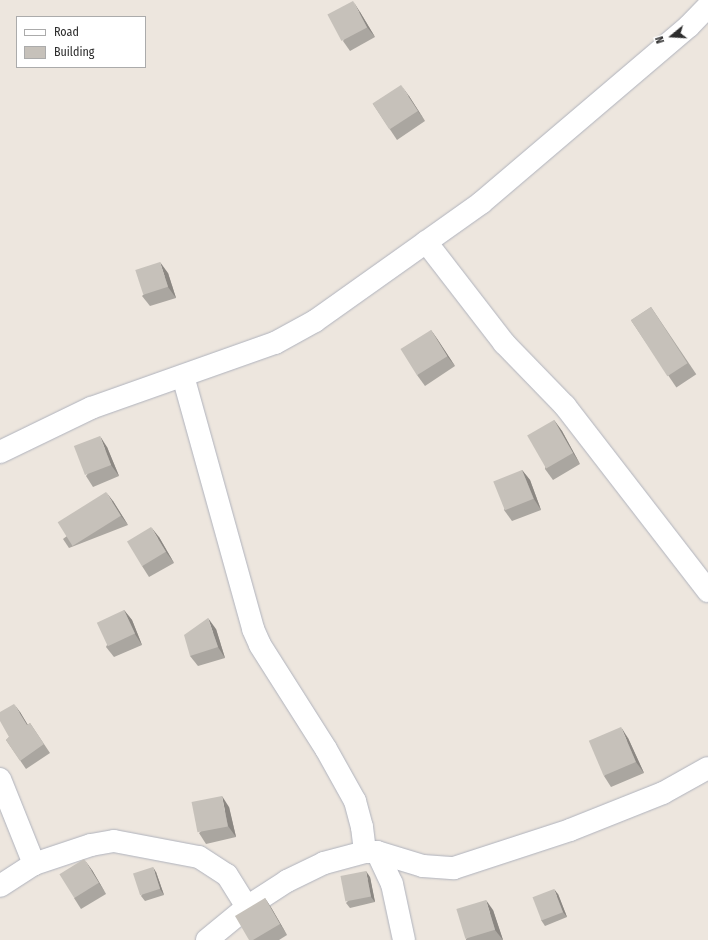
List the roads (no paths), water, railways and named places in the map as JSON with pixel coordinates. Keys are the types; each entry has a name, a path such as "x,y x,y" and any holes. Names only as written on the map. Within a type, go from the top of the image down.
{"street":[{"path":"0,452 91,408 275,343 308,325 481,203 689,26 708,6"},
{"path":"426,242 504,343 565,406 708,591"},
{"path":"183,376 253,629 260,645 326,749 355,801 371,852 392,884 404,940"},
{"path":"207,940 247,907 287,880 324,863 371,852 423,866 454,868 570,830 662,794 708,768"},
{"path":"0,779 34,864"},
{"path":"0,886 34,864 91,845 114,841 199,857 227,876 247,907"}]}
